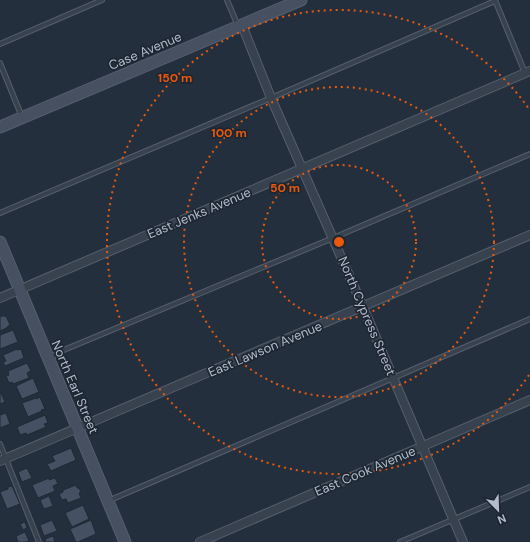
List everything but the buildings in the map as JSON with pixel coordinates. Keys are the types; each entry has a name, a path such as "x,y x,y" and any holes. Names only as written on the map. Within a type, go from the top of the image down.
{"street":[{"name":"Case Avenue","path":"0,127 301,0"},
{"name":"North Cypress Street","path":"240,26 394,378 463,542"},
{"name":"East Jenks Avenue","path":"0,298 528,72"},
{"name":"East Lawson Avenue","path":"3,460 530,235"},
{"name":"North Earl Street","path":"0,242 125,542"},
{"name":"East Cook Avenue","path":"200,542 530,400"}],"lane":[{"path":"0,44 102,0"},
{"name":"North Cypress Street","path":"227,0 240,26"},
{"path":"0,214 272,98 495,0 528,72"},
{"path":"0,64 23,118"},
{"path":"48,359 59,352 530,154"},
{"path":"108,501 530,319"},
{"path":"0,444 3,460 39,542"},
{"path":"400,542 530,487"}]}
